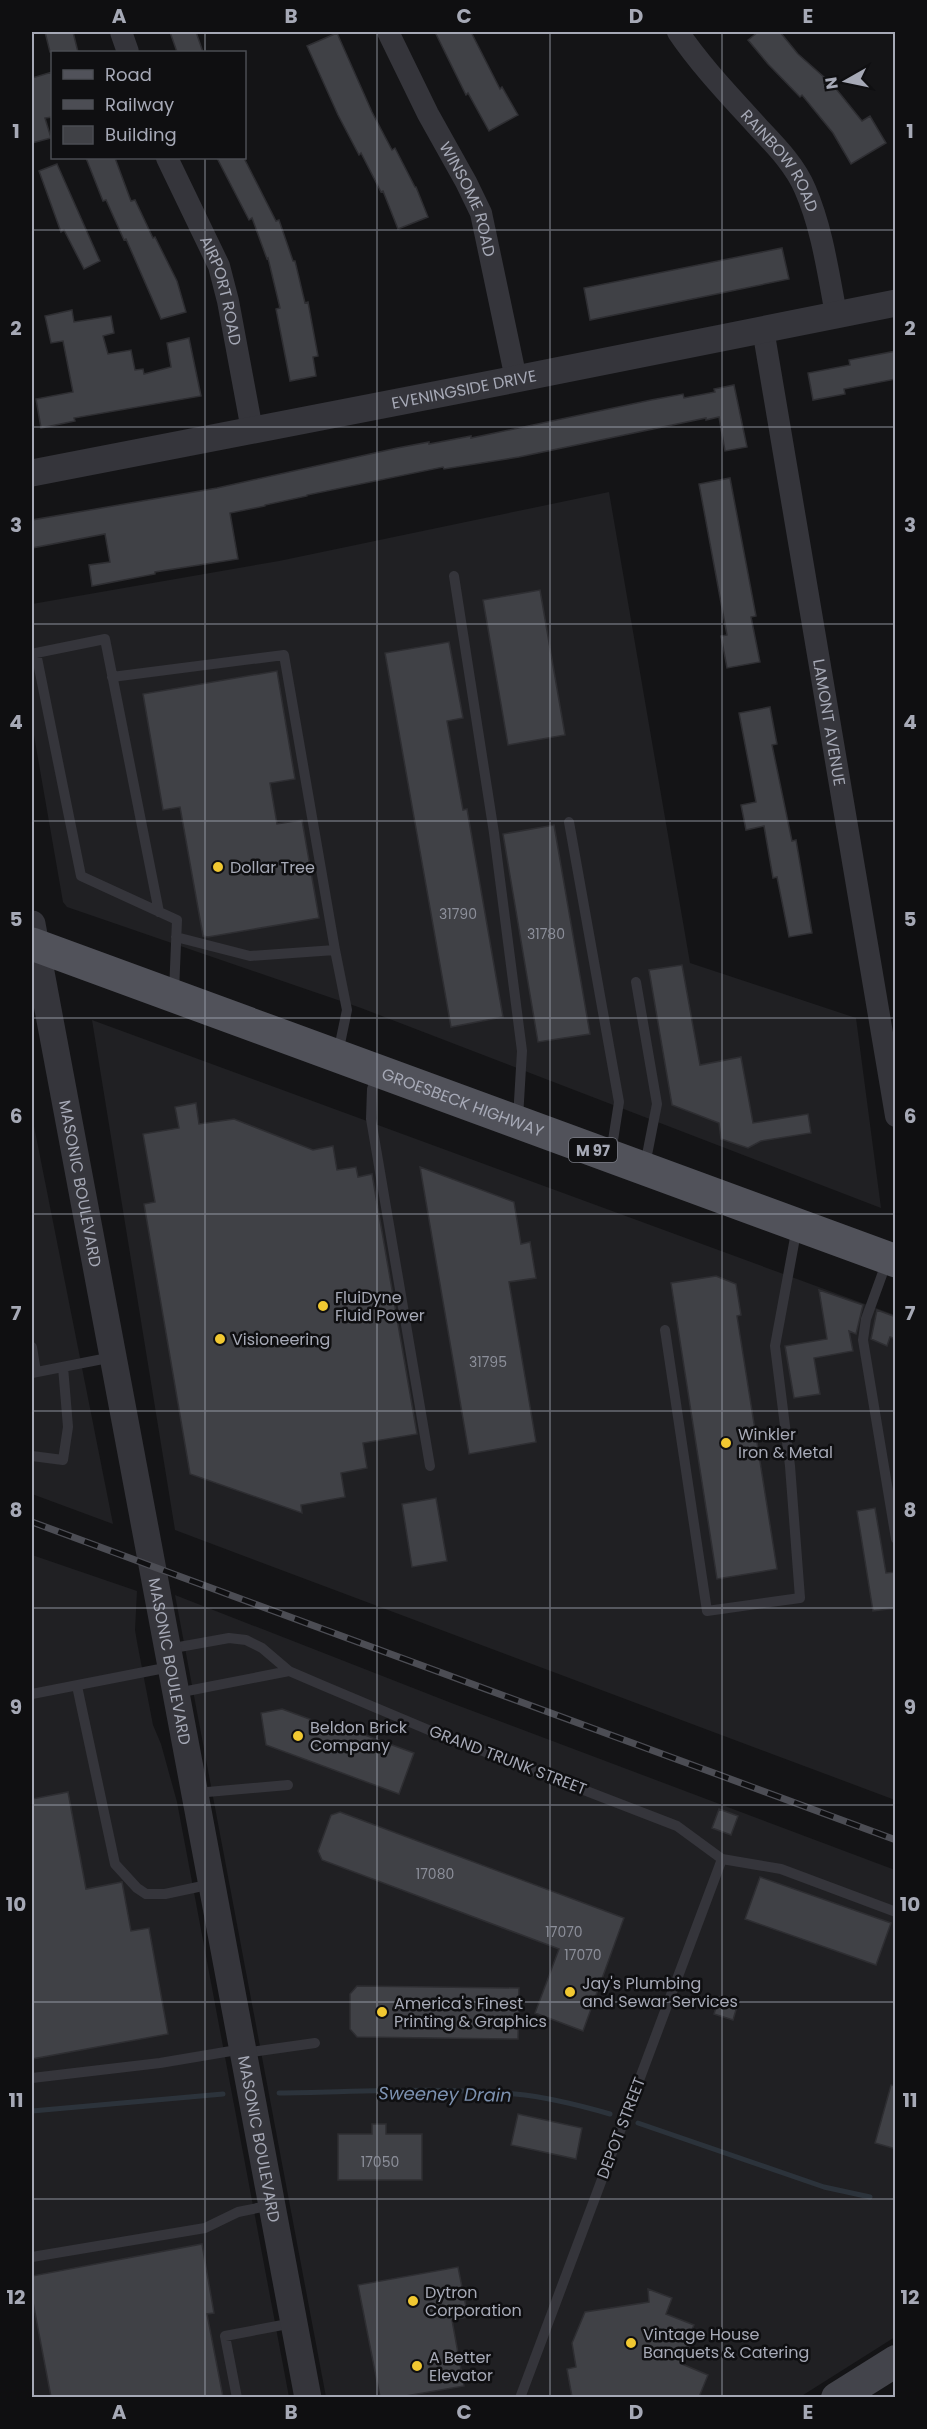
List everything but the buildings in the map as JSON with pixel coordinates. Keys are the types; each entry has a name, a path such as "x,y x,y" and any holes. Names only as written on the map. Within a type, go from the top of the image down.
{"main road":[{"name":"GROESBECK HIGHWAY","path":"33,938 174,995 892,1259"},
{"path":"837,2397 896,2361"}],"street":[{"path":"121,32 128,51"},
{"name":"WINSOME ROAD","path":"388,32 428,114 481,213 516,379"},
{"name":"RAINBOW ROAD","path":"678,32 695,57 792,166 805,188 821,241 836,314"},
{"name":"AIRPORT ROAD","path":"167,159 219,266 228,301 252,430"},
{"name":"EVENINGSIDE DRIVE","path":"32,473 896,303"},
{"name":"LAMONT AVENUE","path":"763,329 896,1116"},
{"name":"MASONIC BOULEVARD","path":"33,938 308,2397"}],"lane":[{"path":"454,576 494,833 522,1052 517,1122"},
{"path":"159,912 105,639 36,653 81,876 159,912 177,920 174,995"},
{"path":"112,677 284,655 347,1010 337,1055"},
{"path":"569,822 619,1102 610,1156"},
{"path":"176,937 250,957 335,950"},
{"path":"636,982 657,1104 645,1169"},
{"path":"378,1071 372,1089 371,1119 430,1466"},
{"path":"665,1330 707,1611 800,1598 790,1466 775,1346 798,1225"},
{"path":"892,1259 866,1319 863,1340 891,1483 896,1539"},
{"path":"32,1347 34,1373 113,1357"},
{"path":"32,1456 63,1460 68,1427 63,1367"},
{"name":"GRAND TRUNK STREET","path":"172,1669 237,1639 262,1648 289,1671 431,1731 677,1826 722,1858"},
{"path":"32,1694 172,1669 289,1671"},
{"path":"77,1686 116,1866 146,1894 165,1894 212,1884"},
{"path":"195,1794 215,1790 288,1785"},
{"path":"722,1858 781,1869 896,1912"},
{"name":"DEPOT STREET","path":"520,2397 722,1858"},
{"path":"32,2078 315,2043"},
{"path":"32,2257 205,2228 238,2212 272,2205"},
{"path":"237,2397 225,2336 294,2323"}],"shaded area":[{"path":"609,492 690,963 856,1018 881,1208 361,1008 67,907 63,902 32,724 32,604 279,561"},
{"path":"92,1020 895,1315 895,1800 175,1530"},
{"path":"32,1116 113,1524 32,1494"},
{"path":"32,1555 137,1591 135,1630 137,1642 153,1725 161,1744 177,1802 289,2397 32,2398"},
{"path":"175,1595 454,1704 895,1870 895,2337 800,2397 326,2397"}],"waterway":[{"name":"Sweeney Drain","path":"279,2093 397,2090 486,2092 539,2097 610,2114"},
{"name":"Sweeney Drain","path":"32,2111 223,2094"},
{"name":"Sweeney Drain","path":"638,2123 824,2187 870,2197"}],"railway":[{"path":"32,1522 896,1840"}],"place":[{"name":"Dollar Tree","path":"218,867"},
{"name":"FluiDyne Fluid Power","path":"323,1306"},
{"name":"Visioneering","path":"220,1339"},
{"name":"Winkler Iron & Metal","path":"726,1443"},
{"name":"Beldon Brick Company","path":"298,1736"},
{"name":"Jay's Plumbing and Sewar Services","path":"570,1992"},
{"name":"America's Finest Printing & Graphics","path":"382,2012"},
{"name":"Dytron Corporation","path":"413,2301"},
{"name":"Vintage House Banquets & Catering","path":"631,2343"},
{"name":"A Better Elevator","path":"417,2366"}]}
